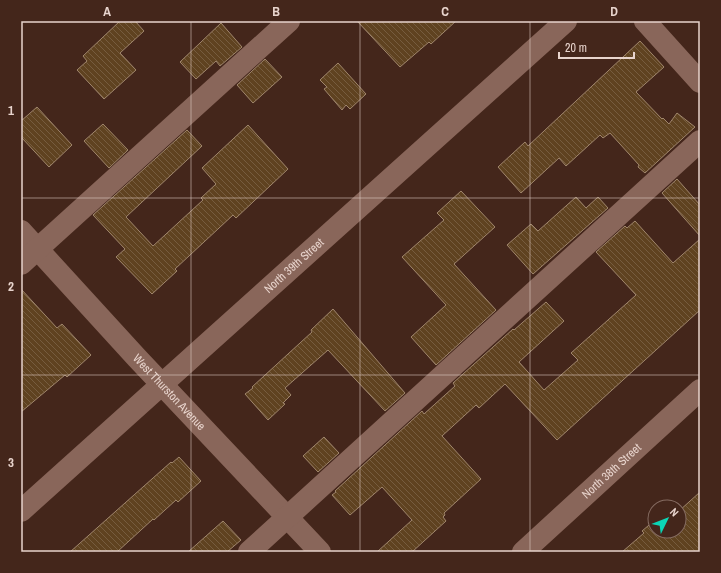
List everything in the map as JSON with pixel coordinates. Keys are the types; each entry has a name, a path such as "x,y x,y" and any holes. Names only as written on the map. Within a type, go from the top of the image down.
{"street":[{"path":"21,264 289,21"},
{"name":"North 39th Street","path":"21,510 566,21"},
{"path":"645,21 700,82"},
{"path":"249,552 700,141"},
{"name":"West Thurston Avenue","path":"21,231 320,552"},
{"name":"North 38th Street","path":"523,552 700,390"}],"building":[{"path":"120,21 135,21 144,31 120,53 136,70 104,99 77,70 87,61 83,56"},
{"path":"357,21 456,21 431,44 429,42 400,67"},
{"path":"221,23 242,47 220,66 216,61 196,79 180,62"},
{"path":"640,41 664,67 636,92 662,119 663,118 669,124 677,113 695,127 645,173 638,167 639,165 610,133 603,138 600,135 566,166 559,158 521,193 498,167 525,142 528,146"},
{"path":"265,59 282,77 253,103 237,85"},
{"path":"338,63 366,94 350,109 346,105 342,110 324,89 327,87 320,80"},
{"path":"37,107 72,145 49,167 21,137 21,121"},
{"path":"103,124 128,150 109,168 84,141"},
{"path":"248,125 288,169 236,218 233,215 175,269 177,271 152,294 116,257 125,249 93,215 187,130 202,146 126,217 153,246 203,200 201,198 216,184 202,168"},
{"path":"677,179 700,205 700,236 662,193"},
{"path":"461,191 495,227 454,264 496,310 436,365 411,337 446,305 402,257 444,220 437,213"},
{"path":"576,197 586,208 598,197 608,208 533,274 507,245 531,224 538,231"},
{"path":"635,221 673,263 700,239 700,310 557,440 505,384 479,408 476,405 442,436 481,479 444,513 445,515 443,517 446,521 412,552 377,552 412,520 382,487 350,515 332,495 336,492 335,491 422,411 424,414 455,386 453,383 513,329 514,330 546,302 564,321 519,362 544,390 578,360 571,353 636,295 596,252 625,226 627,228"},
{"path":"21,289 57,328 62,324 91,355 67,377 65,375 21,412"},
{"path":"333,309 405,393 385,411 328,350 285,388 291,395 283,403 285,404 268,420 245,394 312,332 311,330"},
{"path":"324,437 339,453 318,472 303,456"},
{"path":"179,457 201,481 178,502 176,500 117,552 70,552 171,462 172,463"},
{"path":"700,492 700,552 622,552 644,533 642,531 647,527 647,539 687,539 687,504"},
{"path":"223,521 241,540 227,552 188,552"}]}
